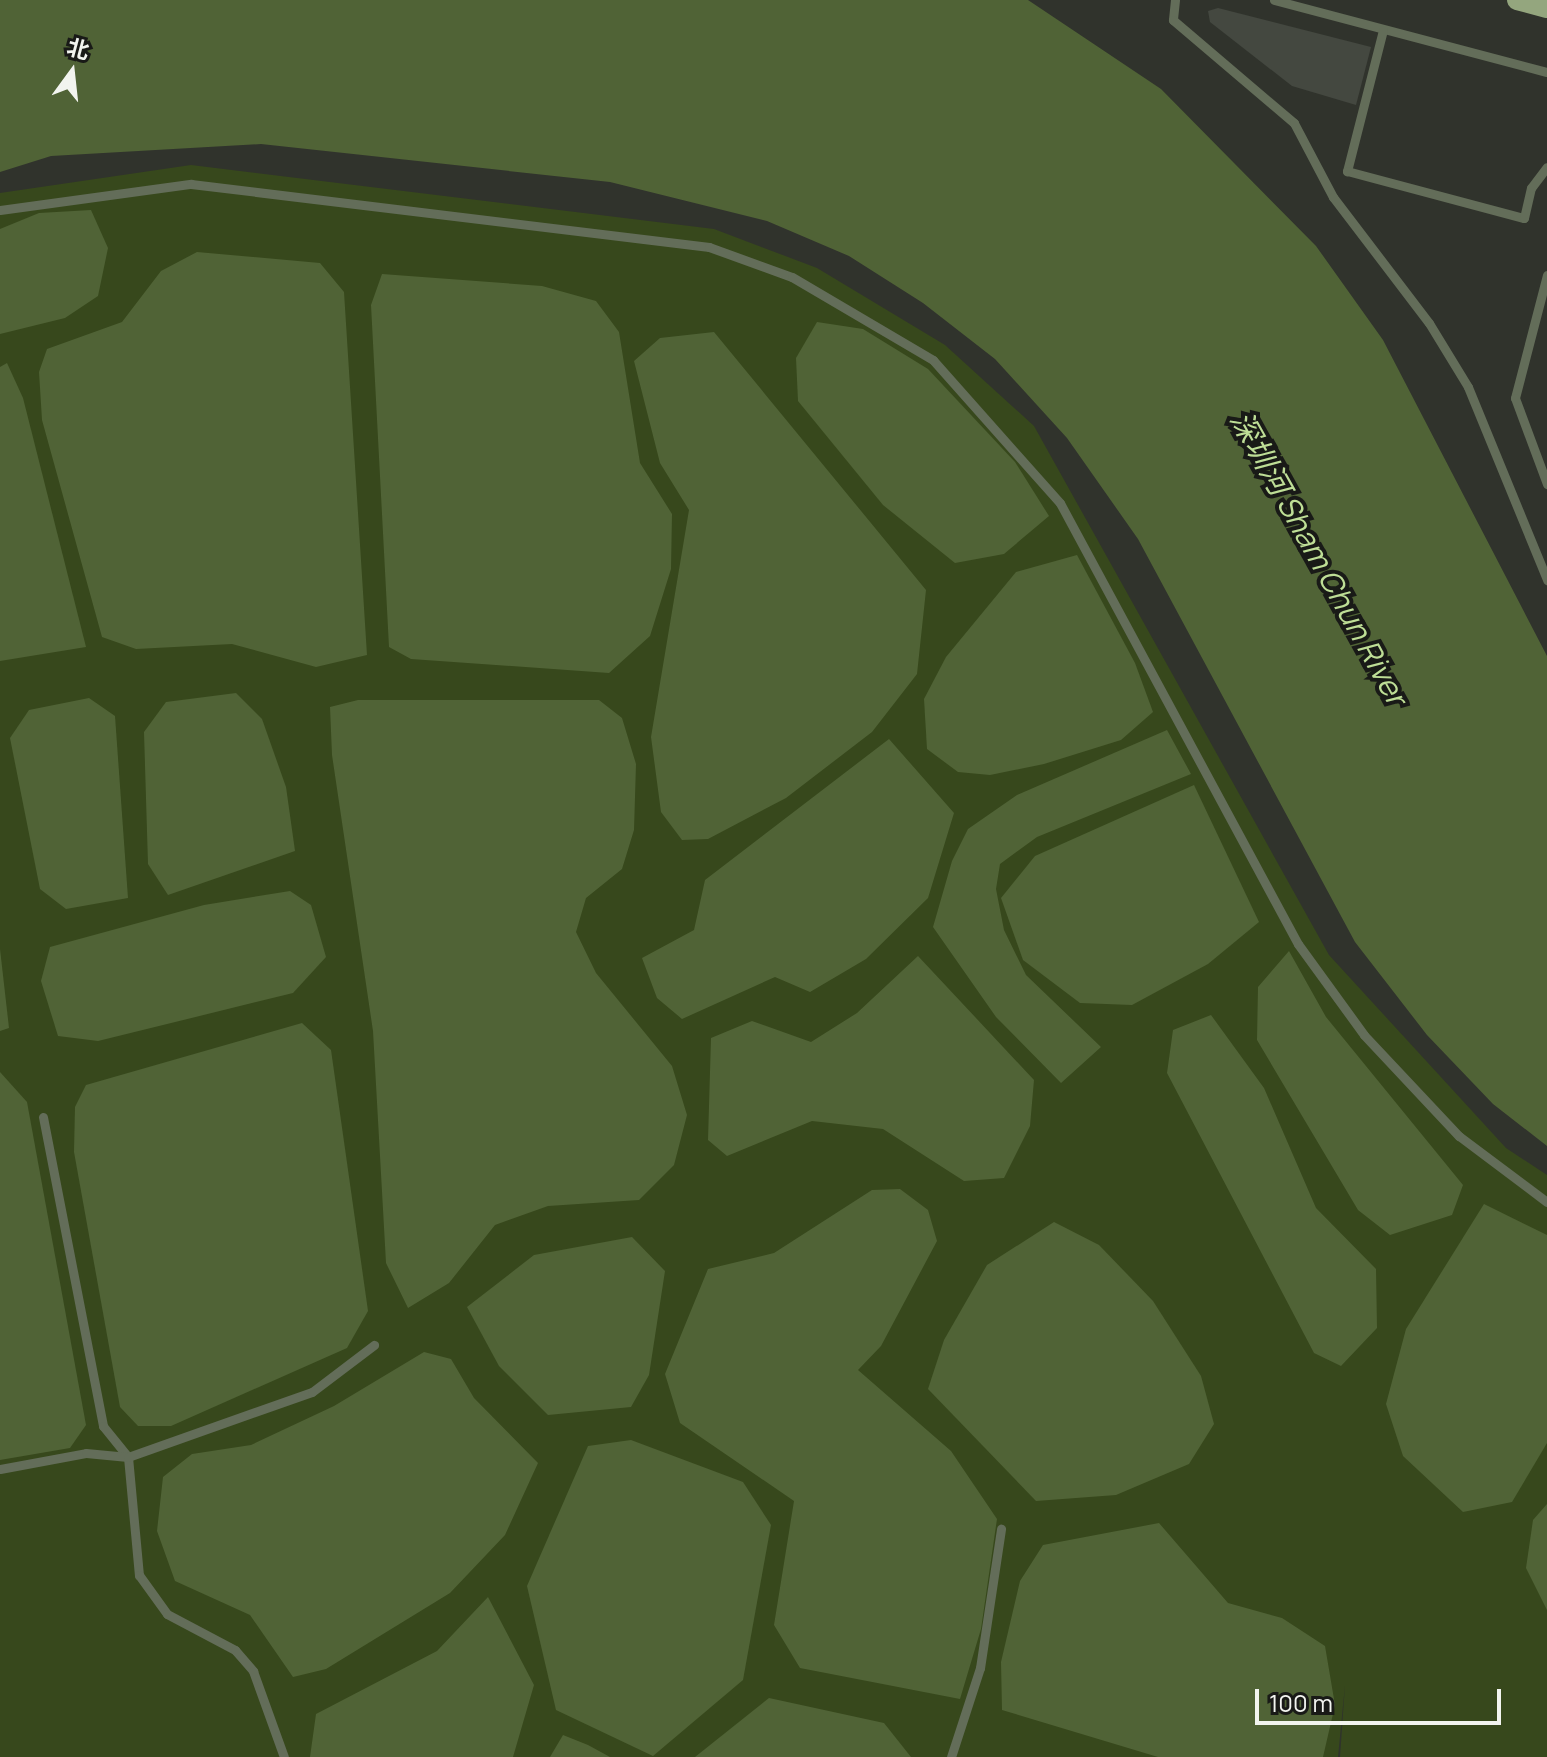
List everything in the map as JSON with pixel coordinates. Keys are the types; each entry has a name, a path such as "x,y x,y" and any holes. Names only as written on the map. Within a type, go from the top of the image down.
{"main road":[{"path":"1517,0 1547,8"}],"lane":[{"path":"1175,0 1173,20 1294,123 1333,197 1429,323 1468,387 1547,580"},
{"path":"1274,0 1547,72"},
{"path":"1383,30 1347,171 1524,218 1531,188 1547,167"},
{"path":"0,210 191,184 709,247 792,277 933,360 1060,503 1306,956 1364,1035 1459,1136 1547,1202"},
{"path":"1547,275 1515,398 1547,484"},
{"path":"43,1117 103,1426 128,1457 148,1595 235,1650 253,1671 284,1757"},
{"path":"0,1469 86,1453 128,1457 312,1392 374,1345"},
{"path":"951,1757 980,1668 1001,1529"}],"shaded area":[{"path":"191,165 714,229 817,268 945,345 1034,426 1329,955 1506,1148 1547,1175 1547,1757 1340,1757 1345,1685 1338,1757 0,1757 0,193"}],"water":[{"name":"深圳河 Sham Chun River","path":"0,0 1028,0 1161,89 1316,246 1383,340 1547,656 1547,1146 1493,1104 1427,1035 1355,942 1138,539 1067,438 995,359 923,303 849,256 767,221 610,182 261,144 51,156 0,172"},
{"path":"91,210 108,248 98,296 65,318 0,334 0,229 39,213"},
{"path":"197,252 320,263 344,292 367,655 316,667 232,644 136,649 102,637 42,420 39,372 47,349 122,322 161,271"},
{"path":"382,274 542,286 596,301 619,332 640,463 672,514 671,569 650,636 609,673 411,659 389,647 371,305"},
{"path":"817,322 863,329 928,369 1015,462 1049,516 1004,554 955,563 883,505 798,401 796,358"},
{"path":"714,332 926,590 917,674 872,732 786,798 708,839 682,840 661,812 651,737 689,510 660,463 634,361 660,338"},
{"path":"7,363 23,398 86,647 0,661 0,367"},
{"path":"1077,555 1135,663 1153,712 1121,740 1044,764 990,775 958,772 927,749 924,699 946,657 1016,572"},
{"path":"236,693 262,719 286,787 295,851 168,895 148,864 144,732 166,702"},
{"path":"89,698 115,716 128,898 66,909 40,889 10,738 29,710"},
{"path":"358,700 599,700 622,718 636,764 634,830 622,869 586,898 576,932 596,973 672,1066 687,1115 674,1165 639,1200 548,1206 495,1225 449,1283 408,1308 386,1263 373,1031 332,755 330,707"},
{"path":"1167,730 1191,774 1037,837 1000,864 996,889 1004,930 1026,975 1101,1047 1061,1083 996,1017 933,927 952,861 968,829 1017,795"},
{"path":"889,739 954,813 928,898 866,959 810,992 775,977 682,1019 657,998 642,958 694,930 705,880"},
{"path":"1194,785 1259,922 1208,964 1132,1005 1080,1003 1023,960 1001,898 1035,856"},
{"path":"290,891 311,905 326,957 293,993 98,1041 58,1036 41,981 50,947 204,905"},
{"path":"0,949 9,1028 0,1031"},
{"path":"1289,951 1326,1017 1463,1185 1452,1215 1390,1235 1358,1210 1257,1040 1258,987"},
{"path":"918,956 1034,1080 1030,1126 1004,1178 964,1181 883,1129 812,1121 727,1156 708,1140 711,1038 752,1021 811,1042 857,1013"},
{"path":"1211,1015 1264,1088 1316,1208 1376,1269 1377,1328 1341,1366 1314,1353 1167,1073 1173,1030"},
{"path":"302,1023 331,1050 368,1311 347,1348 171,1426 138,1426 120,1407 74,1152 75,1107 86,1085"},
{"path":"0,1072 27,1102 86,1425 70,1448 0,1460"},
{"path":"900,1189 928,1210 937,1241 881,1346 858,1370 951,1451 997,1519 981,1629 960,1699 800,1668 774,1625 794,1501 680,1423 665,1374 708,1269 774,1253 872,1190"},
{"path":"1484,1204 1547,1235 1547,1443 1512,1502 1463,1512 1403,1456 1386,1404 1406,1329"},
{"path":"1054,1222 1099,1245 1153,1301 1201,1376 1214,1424 1189,1464 1116,1495 1036,1501 928,1389 944,1340 987,1265"},
{"path":"632,1237 665,1271 649,1375 631,1407 548,1415 499,1366 467,1307 534,1255"},
{"path":"424,1352 451,1359 474,1398 538,1463 505,1535 450,1593 326,1669 293,1677 250,1615 175,1581 157,1531 163,1477 192,1454 251,1445 334,1406"},
{"path":"631,1440 743,1482 771,1525 743,1680 653,1756 556,1710 527,1586 588,1446"},
{"path":"1547,1504 1547,1610 1526,1568 1533,1520"},
{"path":"1159,1523 1228,1603 1282,1618 1325,1646 1335,1705 1323,1757 1158,1757 1002,1710 1001,1662 1020,1581 1043,1545"},
{"path":"488,1597 534,1685 513,1757 310,1757 316,1714 437,1651"},
{"path":"769,1698 884,1723 911,1757 695,1757"},
{"path":"563,1735 588,1745 610,1757 550,1757"}],"building":[{"path":"1218,8 1371,47 1356,105 1292,86 1210,22 1208,11"}]}
